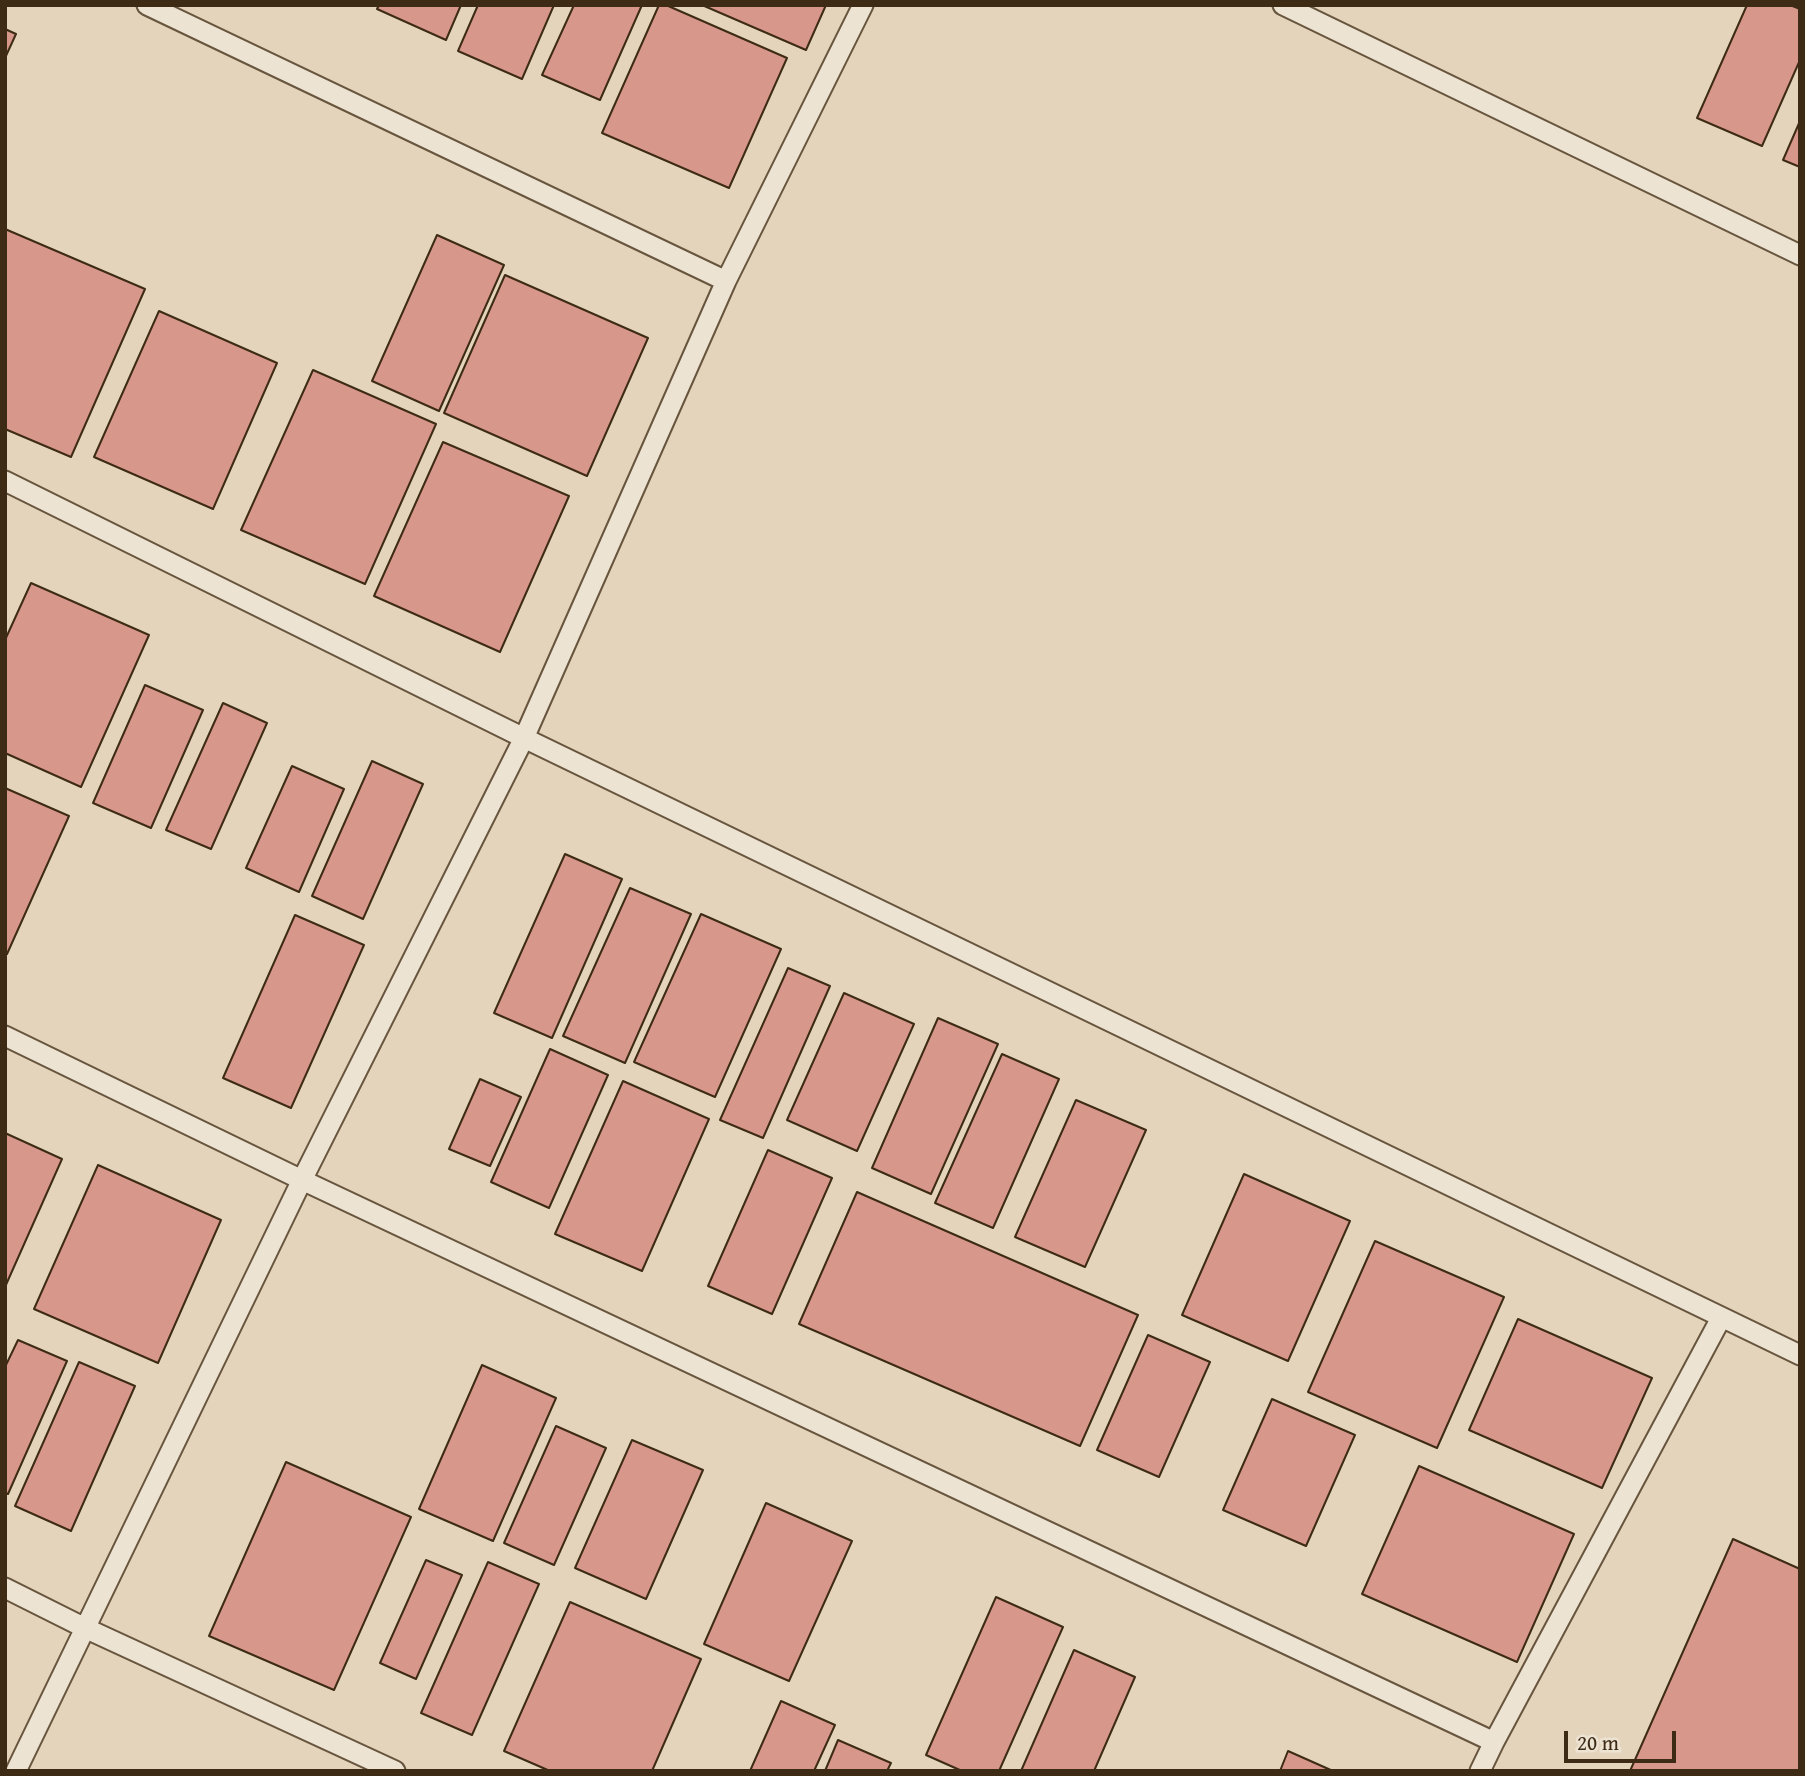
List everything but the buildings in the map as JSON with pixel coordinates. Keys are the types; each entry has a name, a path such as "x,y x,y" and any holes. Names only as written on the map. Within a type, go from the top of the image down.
{"lane":[{"path":"147,5 726,281"},
{"path":"16,1771 302,1180 524,738 726,281 863,5"},
{"path":"1283,5 1800,255"},
{"path":"5,481 524,738 1800,1355"},
{"path":"5,1036 302,1180 1494,1742"},
{"path":"1480,1771 1721,1318"},
{"path":"5,1588 85,1628 395,1771"}]}
